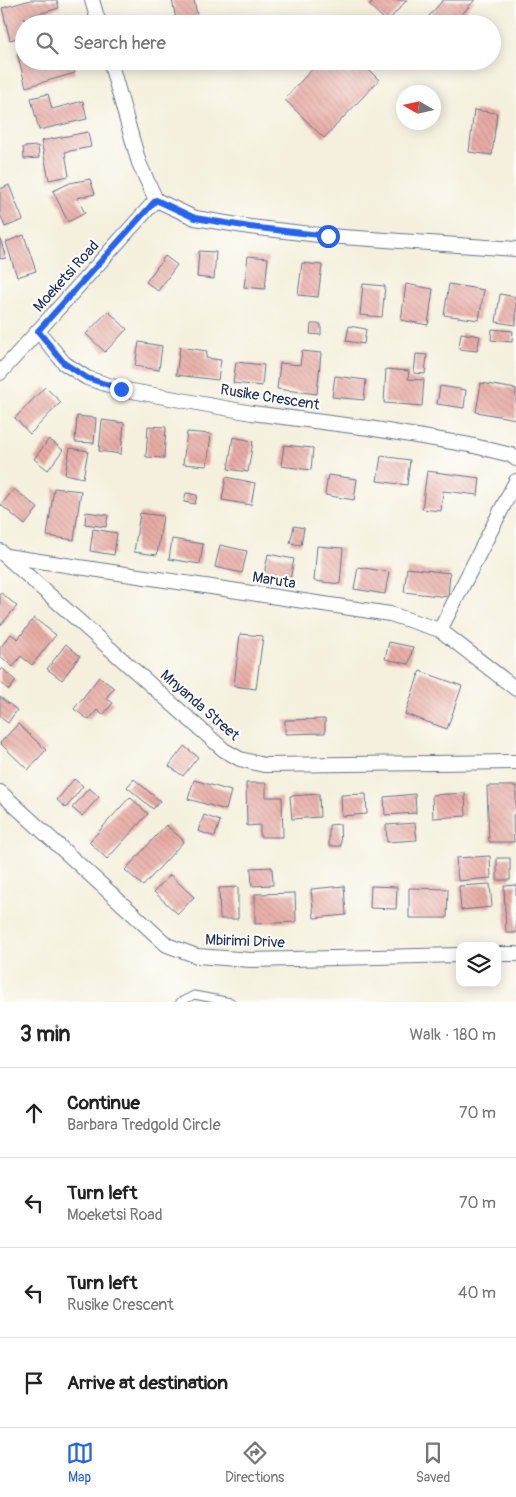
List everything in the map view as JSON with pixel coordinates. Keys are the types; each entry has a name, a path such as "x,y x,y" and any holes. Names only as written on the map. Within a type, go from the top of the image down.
{"street":[{"path":"92,0 96,15"},
{"path":"113,70 139,163 156,200 195,218 250,227 328,236 516,249"},
{"name":"Moeketsi Road","path":"2,365 38,331 156,200"},
{"name":"Rusike Crescent","path":"38,331 64,363 87,378 121,389 252,413 369,428 470,445 516,459"},
{"path":"440,630 516,480"},
{"name":"Maruta","path":"3,553 390,614 440,630 516,690"},
{"name":"Mnyanda Street","path":"3,553 224,750 240,759 264,765 516,762"},
{"name":"Mbirimi Drive","path":"0,792 167,945 197,956 251,960 456,955"},
{"path":"501,954 516,954"}],"lane":[{"path":"180,1002 194,995 231,1002"}],"building":[{"path":"31,0 57,0 59,8 34,15 15,15 15,39 10,40 2,8"},
{"path":"172,0 194,0 197,15 175,15"},
{"path":"374,0 407,0 393,15 380,15 369,5"},
{"path":"443,0 475,0 461,15 430,15"},
{"path":"22,70 74,70 75,73 26,87"},
{"path":"311,70 369,70 379,80 324,138 284,99"},
{"path":"48,94 52,109 83,101 87,119 39,130 31,98"},
{"path":"474,110 497,113 492,155 469,152"},
{"path":"88,132 91,147 65,152 69,176 49,180 41,141"},
{"path":"38,146 39,158 24,159 23,147"},
{"path":"90,179 95,194 77,198 85,213 68,222 53,191 70,183"},
{"path":"9,185 23,220 5,227 0,214 0,189"},
{"path":"24,235 36,271 17,277 6,242"},
{"path":"0,238 6,258 0,259"},
{"path":"199,251 216,252 214,279 197,277"},
{"path":"165,256 177,265 158,291 146,282"},
{"path":"248,256 268,258 265,289 244,287"},
{"path":"302,263 322,265 318,297 298,295"},
{"path":"363,284 385,286 382,317 360,315"},
{"path":"406,284 433,289 428,325 401,320"},
{"path":"449,284 484,290 479,320 444,315"},
{"path":"500,294 516,297 516,325 496,322"},
{"path":"108,311 127,329 105,352 86,334"},
{"path":"311,324 321,324 321,335 310,334"},
{"path":"349,326 366,329 364,344 346,341"},
{"path":"492,329 513,331 512,342 491,340"},
{"path":"461,333 480,336 477,351 459,349"},
{"path":"139,342 162,346 159,370 135,366"},
{"path":"180,347 207,351 206,358 221,360 218,380 176,375"},
{"path":"302,351 321,353 317,394 277,389 280,363 300,365"},
{"path":"416,354 427,355 425,374 414,373"},
{"path":"236,362 264,365 262,386 233,383"},
{"path":"386,369 409,371 408,379 424,380 422,406 384,403"},
{"path":"335,376 366,380 364,400 332,397"},
{"path":"481,383 516,389 516,419 476,412"},
{"path":"440,386 466,390 464,408 437,404"},
{"path":"45,387 61,402 30,434 15,418"},
{"path":"77,416 96,418 94,443 75,442"},
{"path":"102,420 124,423 121,454 99,451"},
{"path":"148,426 166,427 164,458 146,457"},
{"path":"187,432 211,434 207,466 183,464"},
{"path":"233,437 253,441 248,472 228,469"},
{"path":"49,439 63,450 48,470 34,459"},
{"path":"284,445 313,448 311,470 281,466"},
{"path":"70,448 88,451 83,478 65,474"},
{"path":"381,456 410,460 407,485 377,481"},
{"path":"427,471 480,478 478,495 443,491 441,511 422,509"},
{"path":"328,475 357,479 354,500 325,495"},
{"path":"226,477 255,483 251,505 222,500"},
{"path":"54,488 81,491 74,540 47,536"},
{"path":"14,489 38,508 25,525 1,505"},
{"path":"186,493 197,495 195,504 184,502"},
{"path":"86,512 108,515 106,527 85,524"},
{"path":"140,513 163,516 157,555 134,552"},
{"path":"294,526 304,528 301,545 290,543"},
{"path":"93,529 117,533 114,555 90,551"},
{"path":"172,539 203,544 200,564 169,559"},
{"path":"220,545 247,551 242,573 215,567"},
{"path":"317,546 343,548 340,584 314,581"},
{"path":"268,554 294,559 290,580 264,575"},
{"path":"358,567 389,572 385,594 354,589"},
{"path":"407,568 450,573 448,597 404,592"},
{"path":"0,592 17,606 1,625 0,624"},
{"path":"34,618 56,635 32,665 21,656 13,667 0,656 0,648 11,634 18,639"},
{"path":"240,634 263,636 256,689 234,686"},
{"path":"389,642 413,647 409,664 385,659"},
{"path":"66,644 80,656 62,680 47,669"},
{"path":"2,668 16,681 9,690 0,682 0,670"},
{"path":"420,671 462,686 447,729 405,714"},
{"path":"99,677 114,688 106,698 113,703 103,715 97,710 89,720 74,709"},
{"path":"0,697 17,710 8,723 0,717"},
{"path":"325,719 325,733 285,734 285,720"},
{"path":"18,724 46,750 28,770 0,743"},
{"path":"184,746 198,757 183,776 169,766"},
{"path":"74,779 83,786 66,808 57,800"},
{"path":"134,779 160,801 153,809 127,787"},
{"path":"194,780 231,791 226,810 188,799"},
{"path":"246,783 266,783 266,797 282,797 283,837 260,837 260,825 247,826"},
{"path":"487,786 516,786 516,814 513,815 514,842 489,842"},
{"path":"89,788 99,797 82,816 72,808"},
{"path":"465,793 466,816 433,818 432,795"},
{"path":"319,794 320,817 292,819 290,796"},
{"path":"366,794 367,814 342,816 341,795"},
{"path":"415,794 416,813 385,815 384,797"},
{"path":"130,797 148,814 107,859 89,842"},
{"path":"204,815 220,821 215,837 198,831"},
{"path":"415,823 417,840 387,842 386,825"},
{"path":"340,824 341,846 329,846 329,825"},
{"path":"166,825 184,841 143,886 125,870"},
{"path":"490,856 491,878 458,881 456,858"},
{"path":"497,858 510,858 510,880 497,880"},
{"path":"272,867 273,885 252,886 251,868"},
{"path":"170,875 194,897 178,914 154,892"},
{"path":"490,884 492,907 461,910 459,886"},
{"path":"516,885 516,933 506,933 504,886"},
{"path":"344,886 346,915 314,918 311,889"},
{"path":"371,886 397,887 396,909 370,908"},
{"path":"238,887 238,919 220,919 219,888"},
{"path":"409,888 448,889 447,918 409,918"},
{"path":"295,893 296,922 255,924 255,894"}],"route":[{"path":"121,389 87,378 64,363 38,331 156,200 195,218 250,227 328,236"}]}
